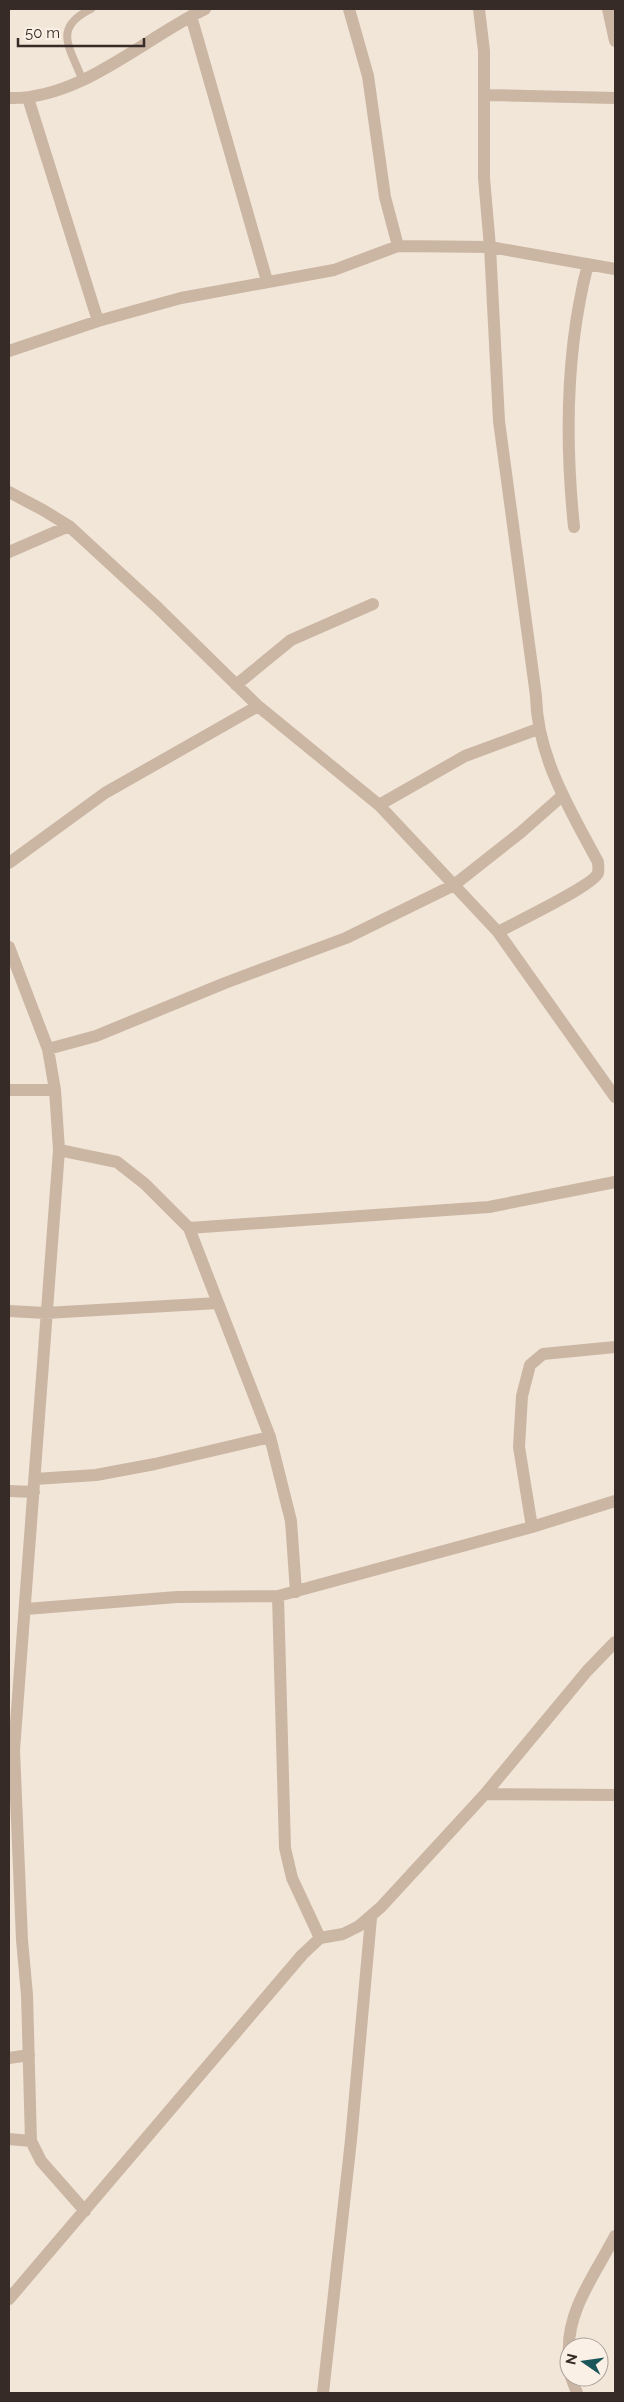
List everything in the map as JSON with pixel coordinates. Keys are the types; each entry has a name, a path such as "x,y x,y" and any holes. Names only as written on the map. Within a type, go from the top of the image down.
{"street":[{"path":"9,98 28,98 55,92 82,79 205,9"},
{"path":"349,9 368,76 385,197 398,246"},
{"path":"479,9 484,51 484,178 490,247 499,422 536,696 538,729 562,796 598,862 599,873 594,879 570,894 498,932"},
{"path":"608,9 615,41"},
{"path":"191,16 267,281"},
{"path":"485,95 615,98"},
{"path":"28,98 98,321"},
{"path":"9,351 98,321 181,298 334,270 398,246 490,247 615,269"},
{"path":"574,527 569,464 572,368 578,302 588,264"},
{"path":"9,492 69,526 157,607 258,706 379,805 498,932 615,1097"},
{"path":"9,552 69,526"},
{"path":"236,685 291,640 373,604"},
{"path":"9,863 105,793 258,706"},
{"path":"379,805 466,756 538,729"},
{"path":"48,1049 96,1036 225,983 346,938 454,885 520,833 562,796"},
{"path":"9,947 48,1049 56,1090 59,1150 26,1610 13,1701 14,1870 29,2055 31,2141 41,2161 85,2211"},
{"path":"9,1090 56,1090"},
{"path":"59,1150 117,1162 145,1184 189,1228 270,1437 291,1521 296,1592"},
{"path":"189,1228 488,1208 615,1182"},
{"path":"9,1311 46,1312 218,1303"},
{"path":"532,1527 520,1447 522,1396 530,1365 543,1354 615,1347"},
{"path":"9,1491 170,1461 270,1437"},
{"path":"26,1610 177,1597 278,1596 532,1527 615,1501"},
{"path":"278,1596 285,1848 292,1878 320,1938"},
{"path":"9,2299 287,1972 320,1938 343,1934 371,1918 485,1794 587,1670 615,1642"},
{"path":"485,1794 615,1795"},
{"path":"323,2393 351,2140 371,1918"},
{"path":"9,2058 29,2055"},
{"path":"9,2139 31,2141"},
{"path":"570,2337 571,2323 578,2304 615,2236"}],"lane":[{"path":"82,79 66,37 69,25 79,15 91,9"}]}
